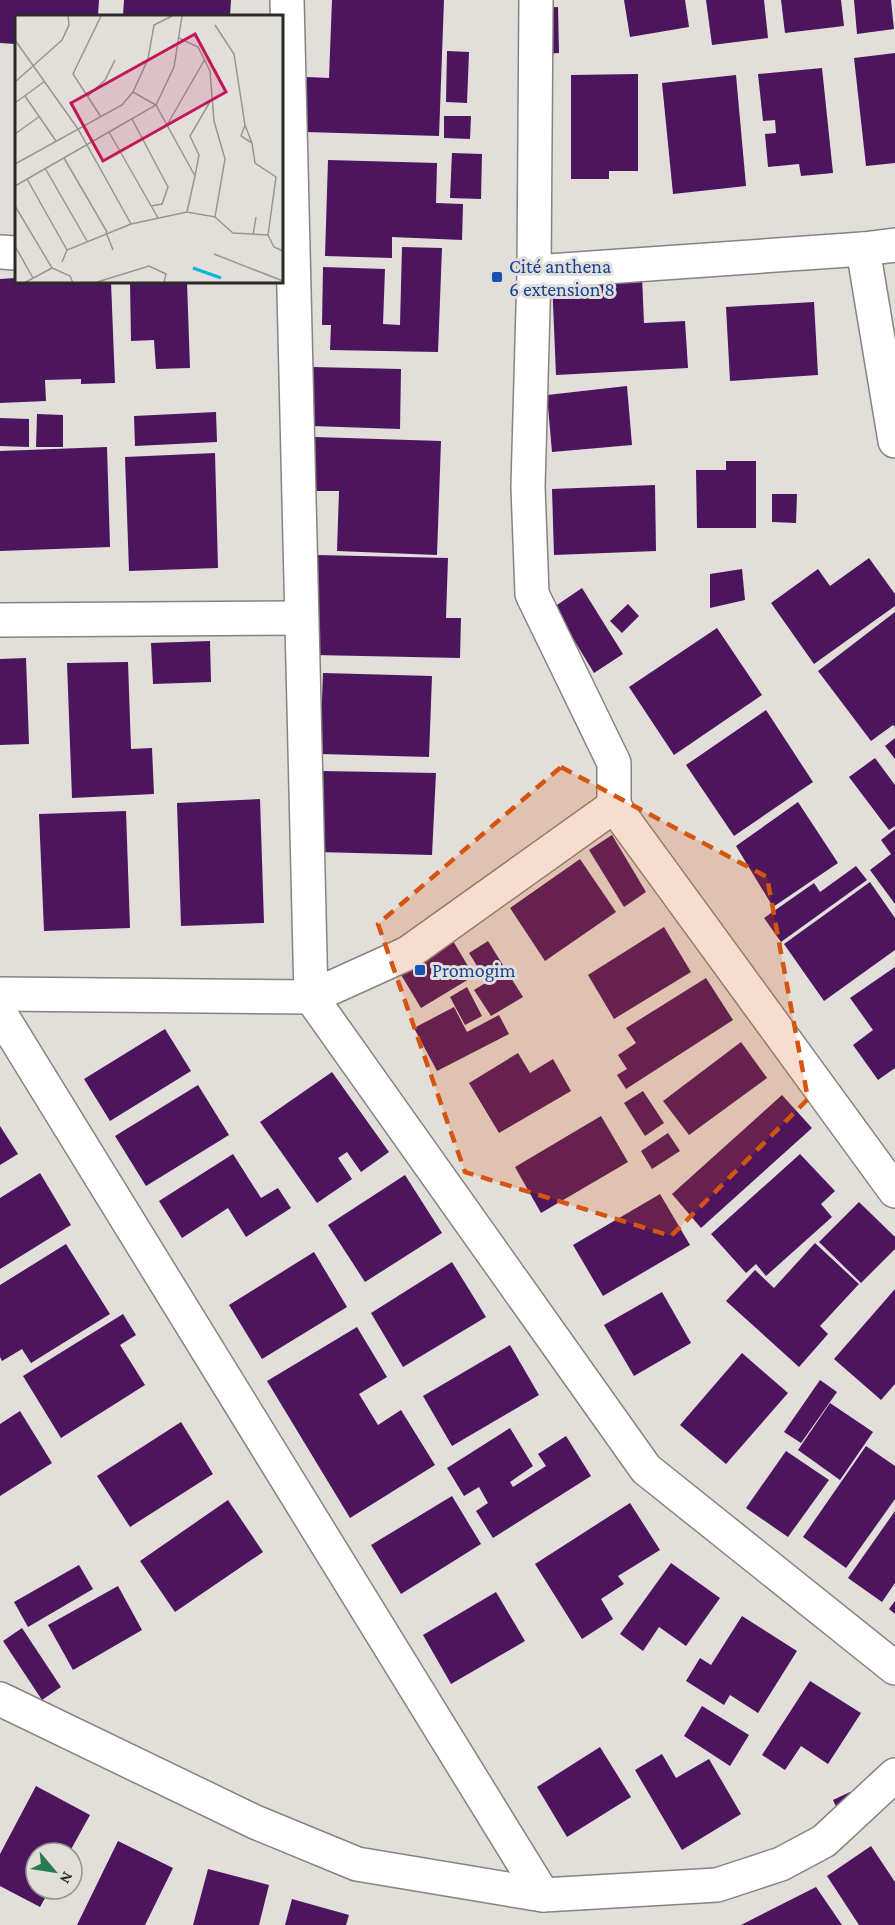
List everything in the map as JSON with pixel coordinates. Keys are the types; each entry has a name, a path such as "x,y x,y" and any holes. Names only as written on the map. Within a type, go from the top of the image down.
{"street":[{"path":"287,0 288,268 311,997 645,1469 895,1668"},
{"path":"536,0 534,272 528,487 532,594 614,763 614,806 895,1191"},
{"path":"534,272 895,245"},
{"path":"863,249 895,441"},
{"path":"0,252 15,253"},
{"path":"0,620 300,618"},
{"path":"0,994 311,997 408,953 614,806"},
{"path":"0,1013 543,1895"},
{"path":"3,1696 255,1822 357,1864 543,1895 717,1885 770,1868 824,1841 895,1775"}],"highlighted area":[{"path":"561,767 767,877 808,1099 671,1236 465,1172 378,924"}],"building":[{"path":"0,0 99,0 98,15 15,15 15,44 0,43"},
{"path":"124,0 231,0 230,15 123,15"},
{"path":"332,0 444,0 439,136 306,132 307,77 329,78"},
{"path":"624,0 685,0 689,27 630,37"},
{"path":"706,0 764,0 768,38 712,45"},
{"path":"781,0 841,0 844,26 785,33"},
{"path":"854,0 891,0 894,29 857,34"},
{"path":"558,7 559,53 528,55 527,8"},
{"path":"447,51 469,52 467,103 446,102"},
{"path":"895,53 895,163 866,166 854,58"},
{"path":"822,68 833,173 801,176 799,164 768,167 765,134 776,133 775,120 763,121 758,74"},
{"path":"638,74 638,171 609,171 609,179 571,179 571,75"},
{"path":"736,75 746,186 673,194 662,83"},
{"path":"444,116 471,116 470,139 444,138"},
{"path":"452,153 482,154 481,199 450,198"},
{"path":"328,160 437,163 436,203 463,204 462,240 392,237 392,258 325,256"},
{"path":"402,247 442,248 438,352 330,350 331,325 322,325 323,267 385,269 383,324 400,325"},
{"path":"642,276 644,323 685,321 688,368 556,375 552,280"},
{"path":"15,278 15,284 111,284 115,383 81,384 81,379 45,380 46,401 0,403 0,279"},
{"path":"130,284 187,284 190,368 156,369 154,340 131,341"},
{"path":"814,302 818,375 730,381 726,307"},
{"path":"312,367 401,369 400,429 311,426"},
{"path":"627,386 632,445 552,452 547,395"},
{"path":"216,412 217,442 135,446 134,416"},
{"path":"37,414 63,415 63,447 36,447"},
{"path":"0,418 29,419 29,447 0,446"},
{"path":"315,437 441,441 437,555 337,551 339,491 313,491"},
{"path":"107,447 110,547 0,551 0,451"},
{"path":"215,453 218,568 129,571 125,457"},
{"path":"726,461 756,461 756,528 697,528 696,470 726,470"},
{"path":"655,485 656,551 554,555 552,489"},
{"path":"772,494 797,494 796,523 772,522"},
{"path":"317,555 448,558 446,618 461,618 460,658 314,655"},
{"path":"869,558 895,594 895,606 814,664 771,603 818,569 830,586"},
{"path":"742,569 745,600 710,608 710,574"},
{"path":"582,588 623,654 594,673 554,607"},
{"path":"628,604 639,616 622,633 610,621"},
{"path":"895,612 895,727 893,725 871,741 818,671"},
{"path":"717,628 762,695 674,755 629,687"},
{"path":"210,641 211,682 153,684 151,643"},
{"path":"26,658 29,744 0,745 0,659"},
{"path":"128,662 131,749 152,748 154,794 72,798 67,663"},
{"path":"323,673 432,676 429,757 320,754"},
{"path":"766,710 813,782 734,836 686,765"},
{"path":"895,738 895,759 885,746"},
{"path":"875,758 895,785 895,826 889,830 849,777"},
{"path":"321,771 436,773 432,855 318,852"},
{"path":"260,799 264,923 181,926 177,803"},
{"path":"798,802 838,863 773,907 736,846"},
{"path":"126,811 130,928 44,931 39,814"},
{"path":"895,829 895,904 870,870 891,854 881,840"},
{"path":"612,835 646,892 624,907 589,850"},
{"path":"580,859 616,912 545,961 510,908"},
{"path":"856,866 867,880 781,942 764,918 814,883 820,892"},
{"path":"870,882 895,918 895,950 824,1001 784,944"},
{"path":"664,927 691,972 614,1019 588,975"},
{"path":"453,941 474,976 421,1008 400,973"},
{"path":"488,941 523,997 491,1016 474,990 487,982 469,953"},
{"path":"895,967 895,1068 878,1080 853,1045 873,1030 850,998"},
{"path":"706,978 733,1020 626,1089 617,1075 627,1069 618,1055 636,1043 626,1028"},
{"path":"467,987 482,1016 465,1025 450,997"},
{"path":"454,1007 467,1032 499,1015 509,1034 437,1071 414,1028"},
{"path":"165,1029 191,1071 110,1121 84,1079"},
{"path":"741,1042 767,1078 689,1135 663,1101"},
{"path":"518,1053 530,1073 553,1059 571,1091 499,1133 469,1083"},
{"path":"332,1072 389,1152 361,1172 347,1152 338,1158 352,1179 317,1203 260,1122"},
{"path":"198,1085 229,1135 146,1186 115,1136"},
{"path":"643,1091 664,1123 645,1136 624,1103"},
{"path":"782,1095 812,1128 701,1228 672,1194"},
{"path":"601,1116 628,1162 541,1213 515,1167"},
{"path":"0,1126 18,1154 0,1165"},
{"path":"668,1133 680,1151 652,1169 641,1151"},
{"path":"233,1154 261,1198 278,1188 291,1208 246,1237 228,1208 182,1238 159,1201"},
{"path":"800,1154 835,1191 821,1204 832,1217 766,1276 756,1264 746,1273 711,1234"},
{"path":"40,1173 71,1225 0,1269 0,1198"},
{"path":"405,1175 442,1233 365,1282 328,1225"},
{"path":"660,1194 690,1245 603,1296 573,1245"},
{"path":"859,1202 895,1237 895,1249 861,1283 819,1242"},
{"path":"815,1243 859,1284 820,1326 828,1334 799,1367 726,1301 755,1270 774,1288"},
{"path":"66,1244 110,1314 31,1363 22,1349 2,1361 0,1357 0,1285"},
{"path":"314,1252 347,1307 262,1359 229,1305"},
{"path":"452,1262 486,1317 403,1367 371,1313"},
{"path":"895,1289 895,1384 881,1400 834,1359"},
{"path":"662,1292 691,1343 634,1376 604,1325"},
{"path":"123,1314 136,1335 120,1345 145,1385 61,1438 23,1376"},
{"path":"357,1327 387,1377 359,1394 378,1425 401,1410 435,1465 350,1518 267,1381"},
{"path":"510,1345 539,1395 452,1446 423,1396"},
{"path":"742,1353 788,1393 726,1464 680,1425"},
{"path":"820,1380 837,1392 801,1443 784,1432"},
{"path":"830,1403 873,1432 840,1480 798,1450"},
{"path":"20,1411 52,1463 0,1496 0,1424"},
{"path":"181,1422 213,1474 130,1527 97,1476"},
{"path":"510,1428 533,1466 510,1482 513,1487 546,1466 538,1454 566,1436 591,1476 493,1538 476,1511 488,1503 479,1487 464,1496 447,1468"},
{"path":"866,1446 895,1466 895,1499 846,1568 803,1537"},
{"path":"786,1451 829,1480 788,1537 746,1508"},
{"path":"452,1496 481,1544 401,1594 371,1545"},
{"path":"228,1500 263,1552 175,1612 140,1561"},
{"path":"630,1503 660,1550 618,1576 624,1584 601,1599 613,1619 582,1639 535,1564"},
{"path":"895,1511 895,1583 882,1602 848,1578"},
{"path":"671,1563 720,1598 686,1646 659,1627 643,1651 620,1634"},
{"path":"79,1565 93,1589 28,1627 14,1602"},
{"path":"118,1586 142,1630 73,1670 48,1625"},
{"path":"496,1592 525,1641 451,1684 423,1635"},
{"path":"895,1601 895,1614 889,1609"},
{"path":"742,1616 797,1651 758,1713 730,1695 724,1705 686,1681 700,1658 711,1665"},
{"path":"22,1628 61,1687 42,1700 3,1641"},
{"path":"810,1681 861,1713 828,1764 801,1746 785,1770 762,1755"},
{"path":"702,1706 749,1735 730,1766 684,1736"},
{"path":"600,1747 631,1797 567,1837 537,1787"},
{"path":"662,1754 676,1778 709,1759 741,1814 682,1850 635,1770"},
{"path":"36,1786 90,1815 76,1841 24,1841 24,1899 0,1886 0,1854"},
{"path":"850,1792 857,1805 839,1813 833,1800"},
{"path":"118,1841 173,1868 145,1925 77,1925"},
{"path":"871,1846 895,1882 895,1925 859,1925 827,1876"},
{"path":"208,1869 269,1885 259,1925 193,1925"},
{"path":"816,1887 842,1925 741,1925"},
{"path":"292,1899 349,1915 346,1925 285,1925"},
{"path":"29,1901 43,1901 40,1907"}],"place":[{"name":"Cité anthena 6 extension 8","path":"497,277"},
{"name":"Promogim","path":"420,970"}]}
